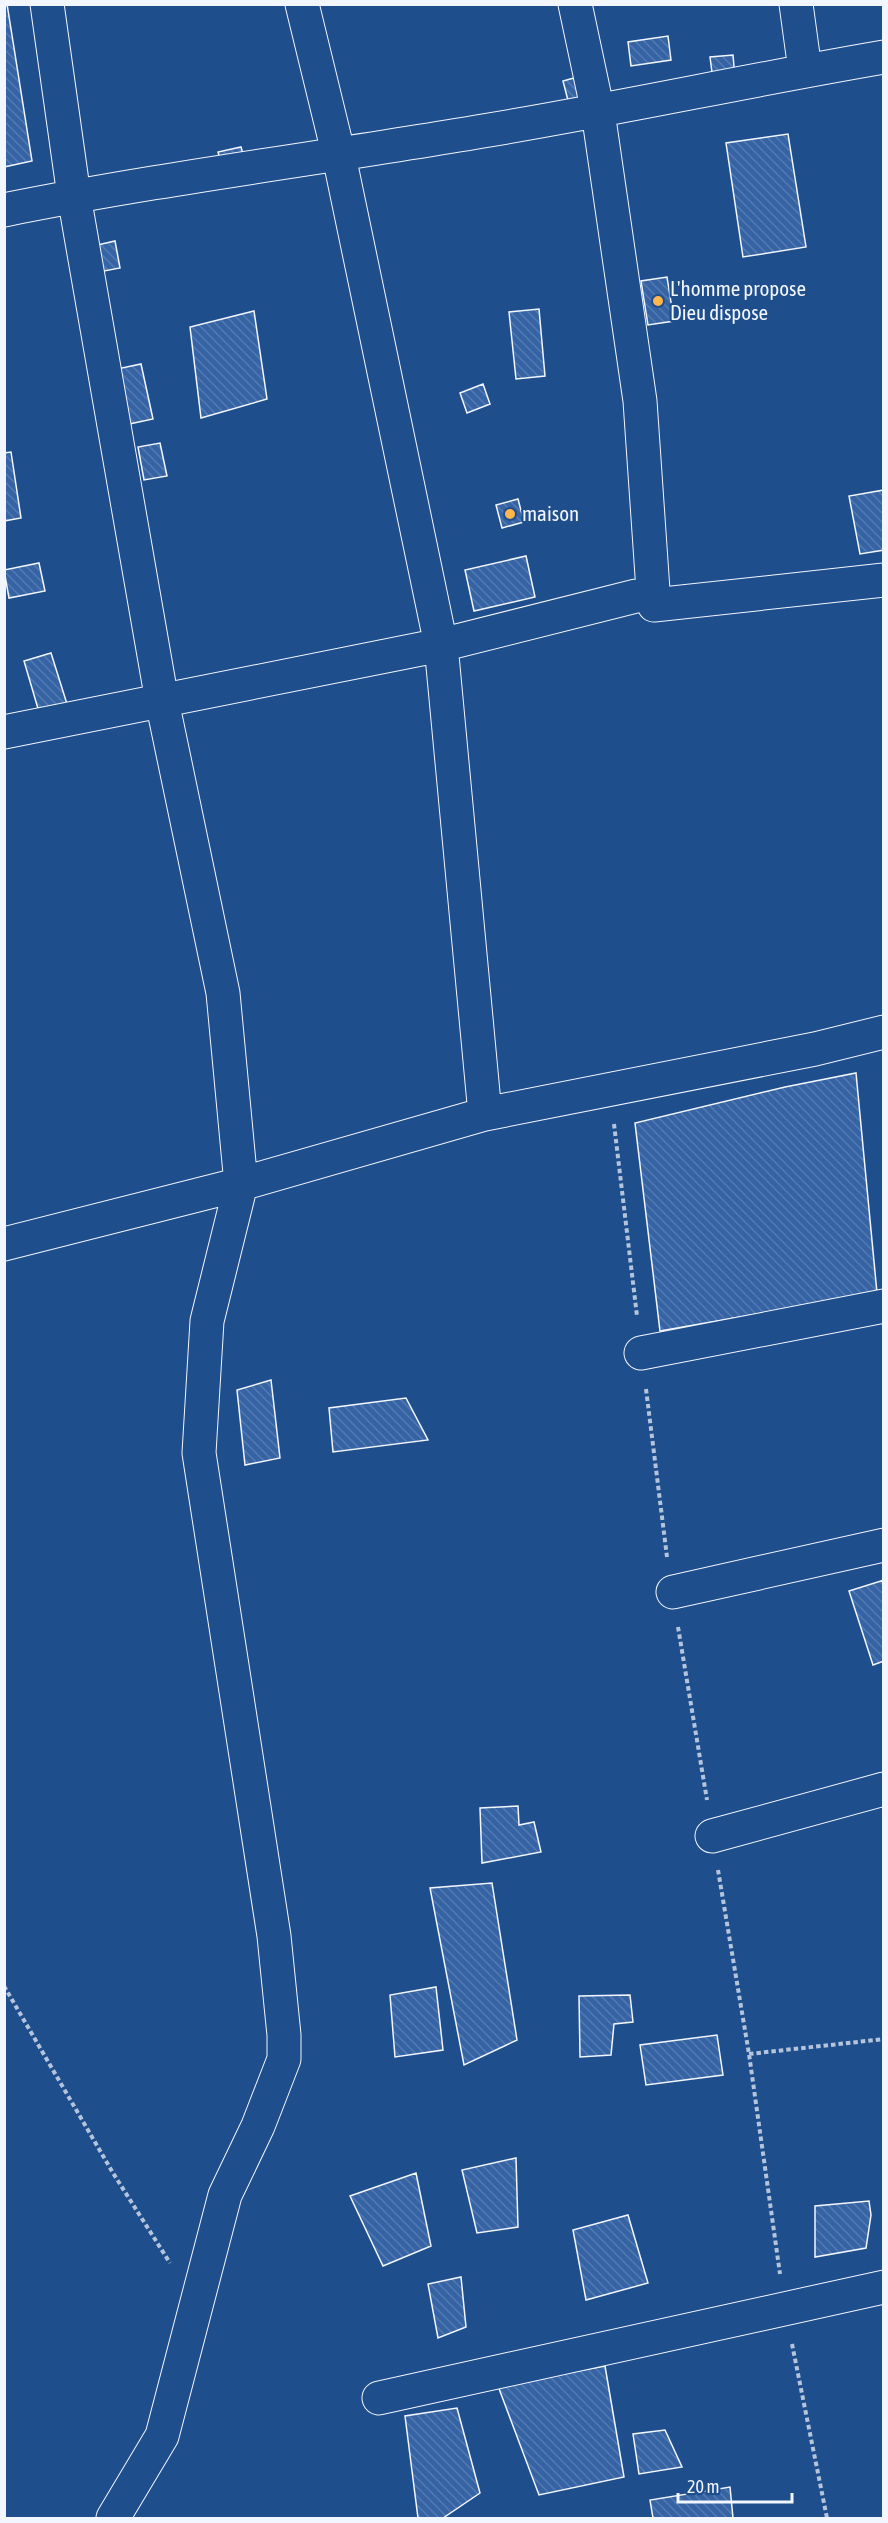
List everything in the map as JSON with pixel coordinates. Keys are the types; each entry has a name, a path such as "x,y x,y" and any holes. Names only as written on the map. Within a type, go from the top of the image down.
{"street":[{"path":"47,4 74,196 162,701 223,993 241,1184 207,1321 199,1453 274,1936 284,2060 258,2126 225,2195 162,2436 113,2518"},
{"path":"302,4 339,156 441,645 485,1114"},
{"path":"575,4 598,112 640,401 654,605 884,580"},
{"path":"796,4 805,70"},
{"path":"4,210 74,196 339,156 598,112 805,70 884,57"},
{"path":"4,732 441,645 636,596"},
{"path":"4,1244 241,1184 485,1114 678,1077 884,1032"},
{"path":"641,1353 884,1306"},
{"path":"673,1592 884,1545"},
{"path":"712,1836 884,1789"},
{"path":"379,2398 884,2287"}],"path":[{"path":"4,1986 113,2173 197,2305"},
{"path":"749,2054 884,2039"}],"building":[{"path":"4,4 7,4 32,161 4,167"},
{"path":"668,36 671,60 631,66 628,42"},
{"path":"733,55 735,78 713,80 710,57"},
{"path":"581,76 589,108 571,112 563,81"},
{"path":"788,134 806,247 743,257 726,143"},
{"path":"241,147 245,161 222,166 218,152"},
{"path":"115,241 120,268 99,272 93,246"},
{"name":"L'homme propose Dieu dispose","path":"667,277 674,321 648,325 641,281"},
{"path":"539,309 545,376 516,379 509,312"},
{"path":"254,311 267,399 201,418 190,327"},
{"path":"141,364 153,419 129,424 117,369"},
{"path":"483,384 490,404 467,413 460,393"},
{"path":"160,443 167,476 144,480 138,447"},
{"path":"11,452 21,518 4,521 4,453"},
{"path":"884,490 884,550 860,554 849,496"},
{"name":"maison","path":"518,499 524,522 502,528 496,505"},
{"path":"526,556 535,597 474,611 465,570"},
{"path":"39,563 45,591 9,598 4,570"},
{"path":"51,653 67,704 39,712 24,661"},
{"path":"856,1073 877,1293 660,1331 635,1123 785,1087"},
{"path":"271,1380 280,1458 245,1465 237,1390"},
{"path":"406,1398 428,1440 333,1452 329,1408"},
{"path":"884,1580 884,1661 873,1665 849,1591"},
{"path":"518,1806 519,1825 534,1822 541,1852 482,1863 480,1808"},
{"path":"492,1883 517,2040 464,2065 430,1888"},
{"path":"436,1987 443,2050 395,2057 390,1995"},
{"path":"630,1995 633,2022 614,2024 611,2055 580,2057 579,1996"},
{"path":"717,2035 723,2075 646,2085 640,2045"},
{"path":"516,2158 518,2227 477,2233 462,2170"},
{"path":"416,2173 431,2246 383,2266 350,2196"},
{"path":"869,2201 871,2215 866,2248 815,2257 815,2206"},
{"path":"628,2215 648,2283 586,2300 573,2230"},
{"path":"461,2277 466,2327 438,2338 428,2284"},
{"path":"605,2366 624,2477 539,2495 498,2386"},
{"path":"457,2408 480,2493 443,2518 418,2518 405,2416"},
{"path":"665,2430 682,2467 639,2474 633,2434"},
{"path":"730,2487 733,2518 653,2518 650,2500"}],"place":[{"name":"L'homme propose Dieu dispose","path":"658,301"},
{"name":"maison","path":"510,514"}]}
